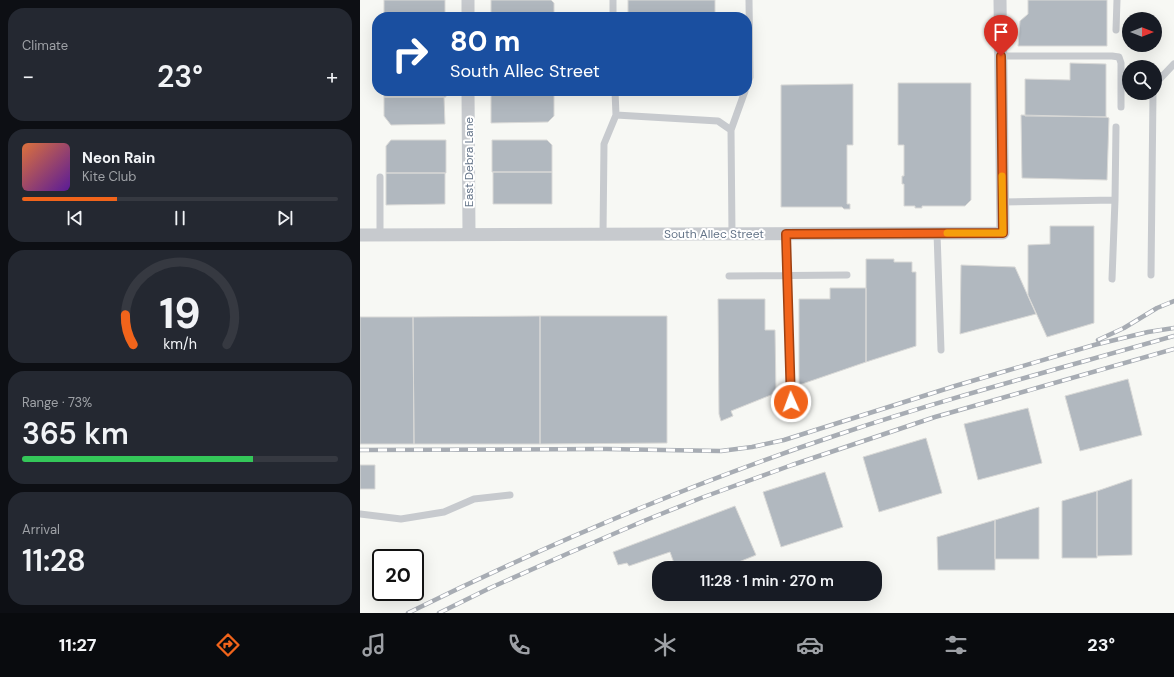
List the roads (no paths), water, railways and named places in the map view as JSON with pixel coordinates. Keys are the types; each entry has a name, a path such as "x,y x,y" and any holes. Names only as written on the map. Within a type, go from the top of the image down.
{"street":[{"path":"468,0 468,12"},
{"name":"South Allec Street","path":"360,235 1003,233 1000,0"},
{"name":"East Debra Lane","path":"468,96 469,234"}],"lane":[{"path":"613,0 613,12"},
{"path":"749,0 749,12"},
{"path":"1116,0 1116,30"},
{"path":"1001,56 1112,56 1119,58 1120,107"},
{"path":"1162,77 1174,64"},
{"path":"603,234 604,144 616,115 615,96"},
{"path":"732,234 731,130 743,96"},
{"path":"1151,275 1153,100"},
{"path":"616,115 718,121 731,130"},
{"path":"1112,279 1116,127"},
{"path":"380,177 380,235"},
{"path":"1002,202 1115,200"},
{"path":"786,234 791,402"},
{"path":"937,234 941,350"},
{"path":"729,276 847,275"},
{"path":"360,514 401,519 444,512 474,499 510,495"}],"railway":[{"path":"1098,340 1124,328 1157,308 1174,301"},
{"path":"360,450 606,449 721,451 752,447 784,440 955,386 1094,345 1148,332 1174,328"},
{"path":"408,613 514,563 621,516 785,453 881,420 1174,336"},
{"path":"439,613 490,588 646,520 792,465 935,417 1174,349"}]}
